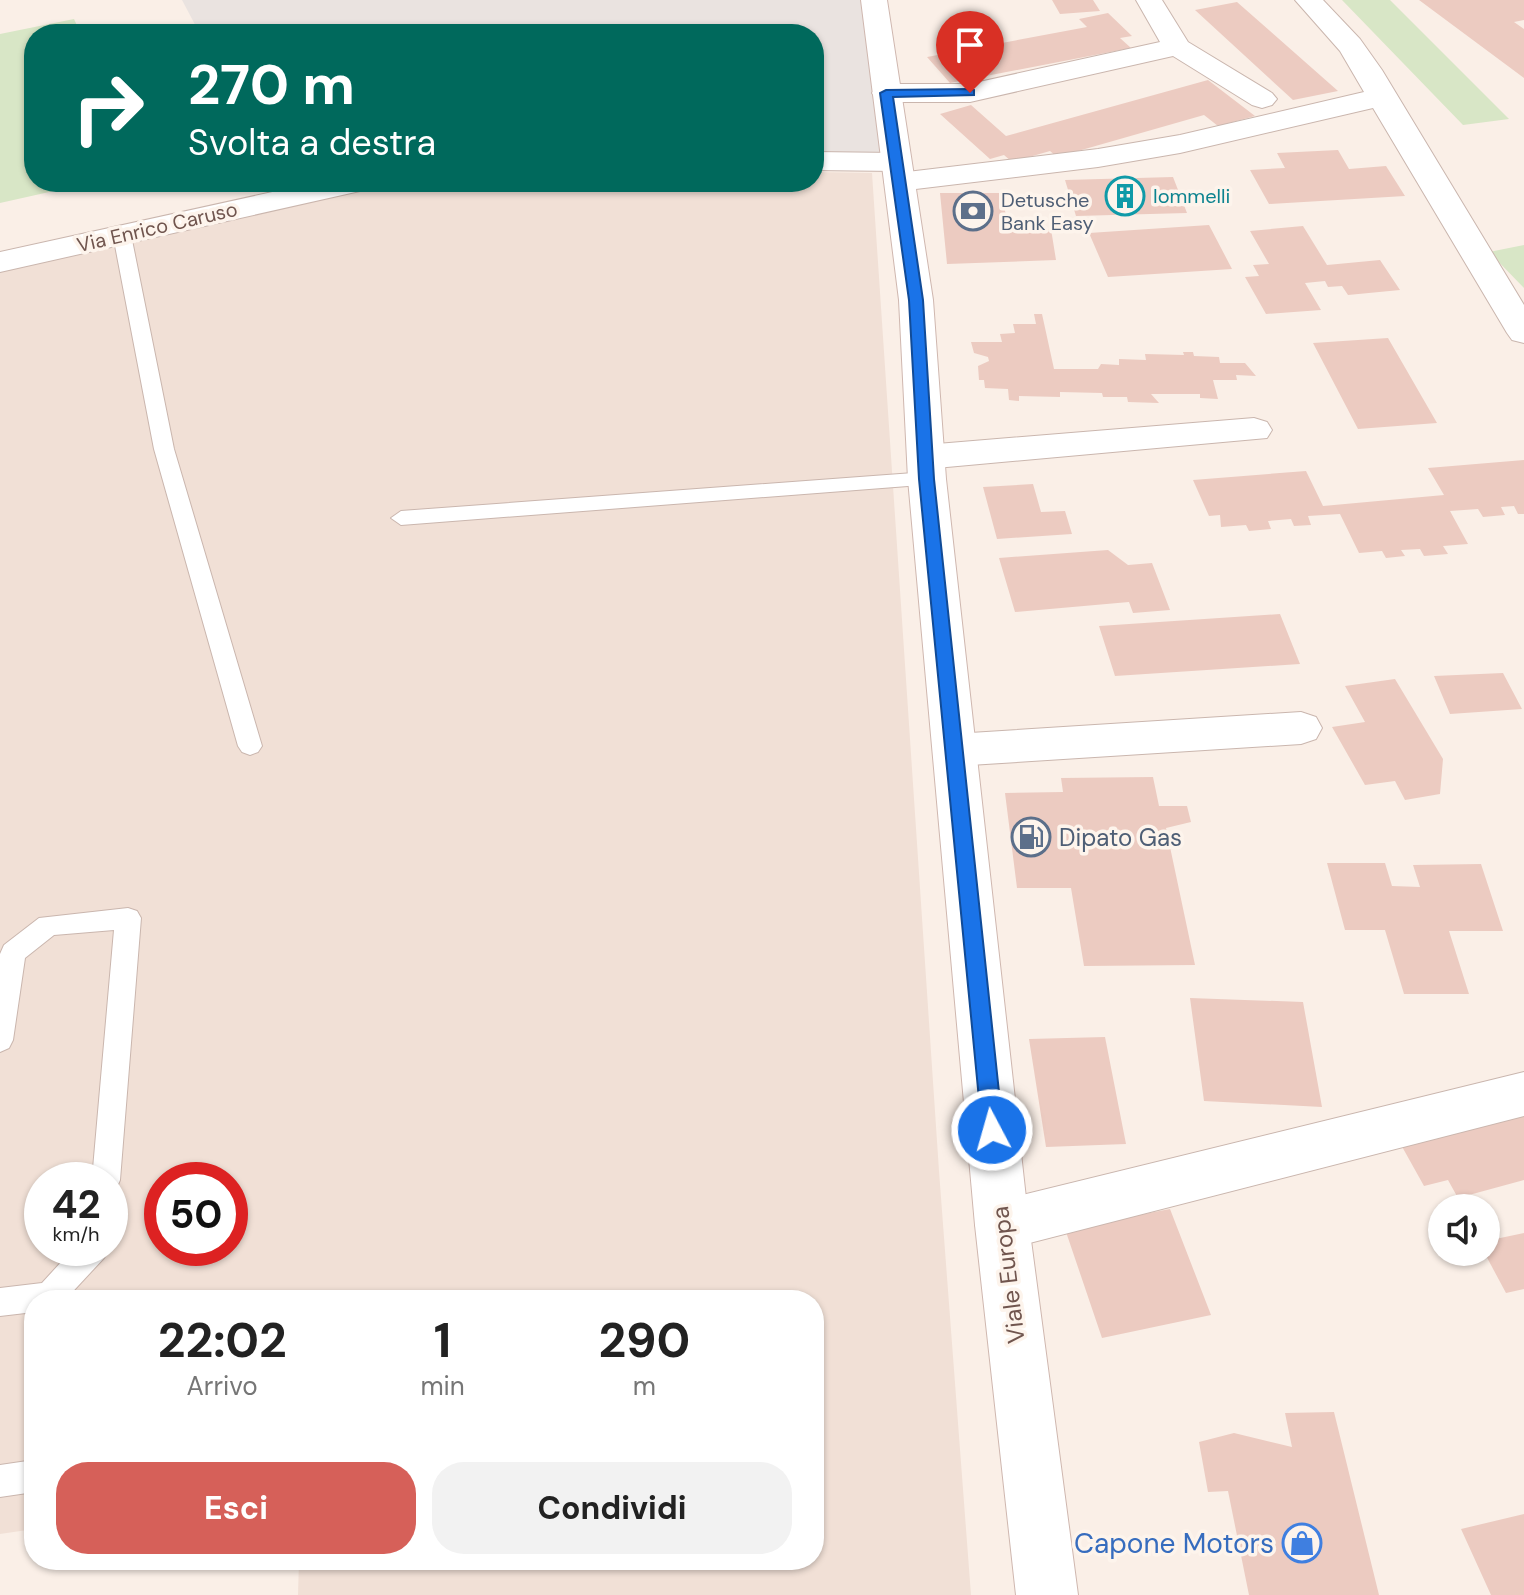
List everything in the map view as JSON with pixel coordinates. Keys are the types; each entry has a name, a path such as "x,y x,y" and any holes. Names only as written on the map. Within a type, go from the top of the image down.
{"street":[{"name":"Viale Europa","path":"874,0 916,300 926,468 1002,1225 1047,1595"},
{"path":"1149,0 1177,47 1262,99"},
{"path":"1308,0 1336,27 1376,83 1381,97 1524,333"},
{"path":"886,93 970,93 1177,47"},
{"path":"824,162 897,172 1112,156 1180,144 1381,97"},
{"name":"Via Enrico Caruso","path":"0,262 315,192"},
{"path":"926,468 1254,430"},
{"path":"954,750 1301,728"},
{"path":"1002,1225 1524,1094"}],"lane":[{"path":"122,235 164,449 250,746"},
{"path":"401,518 926,468"},
{"path":"0,1040 13,953 48,925 128,918 108,1162"},
{"path":"55,1290 77,1266"},
{"path":"0,1302 24,1299"},
{"path":"0,1481 24,1477"}],"shaded area":[{"path":"182,0 863,0 881,153 824,153 824,24 195,24"},
{"path":"824,172 872,173 939,1171 971,1595 298,1595 299,1570 824,1570 824,1290 24,1290 24,1530 0,1534 0,267 337,192 824,192"}],"green space":[{"path":"1342,0 1390,0 1509,119 1463,125"},
{"path":"74,19 76,24 49,24"},
{"path":"24,29 24,192 49,192 0,203 0,34"},
{"path":"1524,245 1524,288 1489,252"}],"building":[{"path":"1052,0 1093,0 1100,11 1060,14"},
{"path":"1419,0 1524,0 1524,20 1514,22 1524,29 1524,78"},
{"path":"1237,2 1338,91 1293,100 1195,10"},
{"path":"1108,13 1132,36 1120,38 1131,48 950,83 927,57 1087,27 1079,19"},
{"path":"1208,80 1255,116 1218,126 1204,115 1057,157 1050,151 1012,162 1004,155 990,159 940,114 971,105 1006,136"},
{"path":"1338,150 1349,169 1386,166 1405,196 1269,204 1250,170 1285,168 1277,153"},
{"name":"Iommelli","path":"1173,177 1187,213 1076,216 1065,180"},
{"name":"Detusche Bank Easy","path":"940,193 1000,193 1010,229 1051,229 1056,260 947,264"},
{"path":"1209,225 1232,269 1108,277 1089,233"},
{"path":"1303,226 1327,265 1380,260 1400,290 1348,295 1342,286 1328,287 1325,281 1305,283 1321,310 1266,314 1245,277 1259,276 1253,265 1269,264 1250,231"},
{"path":"1034,314 1042,314 1054,369 1098,369 1101,364 1119,365 1119,359 1146,360 1145,354 1184,355 1183,352 1193,352 1194,356 1219,357 1220,363 1245,363 1256,376 1236,375 1237,380 1213,380 1218,399 1200,398 1200,394 1151,394 1159,403 1128,402 1127,397 1103,397 1102,393 1060,392 1060,397 1019,396 1019,401 1009,400 1008,389 985,388 984,380 979,380 978,366 989,361 988,357 974,353 971,342 1002,342 1000,334 1015,333 1013,324 1036,324"},
{"path":"1388,338 1437,423 1358,429 1313,343"},
{"path":"1524,460 1524,514 1518,514 1514,506 1501,507 1505,515 1483,517 1478,509 1450,511 1468,544 1443,546 1448,554 1424,556 1420,549 1401,550 1405,556 1386,558 1382,551 1359,553 1340,514 1308,516 1311,525 1294,526 1291,519 1268,521 1271,529 1249,531 1246,525 1221,527 1220,515 1209,516 1193,480 1306,471 1323,506 1444,495 1428,468"},
{"path":"1033,484 1041,512 1065,511 1072,534 997,539 983,487"},
{"path":"1108,550 1128,565 1152,563 1170,610 1133,613 1129,602 1015,612 999,558"},
{"path":"1280,614 1300,664 1115,676 1099,626"},
{"path":"1503,673 1522,709 1450,714 1434,676"},
{"path":"1395,679 1443,759 1440,794 1405,800 1395,781 1365,785 1332,727 1365,722 1345,686"},
{"path":"1153,777 1159,806 1187,806 1191,822 1166,828 1195,965 1084,966 1071,888 1017,888 1005,793 1063,792 1061,778"},
{"path":"1327,863 1385,863 1392,886 1420,887 1413,865 1481,864 1503,931 1449,931 1469,994 1404,994 1385,930 1345,930"},
{"path":"1190,998 1303,1002 1322,1107 1204,1101"},
{"path":"1105,1037 1126,1144 1046,1147 1029,1039"},
{"path":"1524,1110 1524,1180 1473,1194 1456,1194 1448,1180 1424,1186 1400,1143"},
{"path":"1170,1209 1211,1315 1102,1338 1065,1229"},
{"path":"1524,1233 1524,1289 1506,1293 1492,1266 1500,1266 1500,1238"},
{"name":"Capone Motors","path":"1334,1412 1379,1595 1249,1595 1228,1491 1208,1492 1199,1442 1234,1433 1292,1447 1285,1413"},
{"path":"1524,1514 1524,1595 1491,1595 1461,1529"}],"place":[{"name":"Iommelli","path":"1125,196"},
{"name":"Detusche Bank Easy","path":"973,211"},
{"name":"Dipato Gas","path":"1031,837"},
{"name":"Capone Motors","path":"1302,1543"}],"route":[{"path":"970,93 886,93 916,300 927,479 992,1130"}]}
